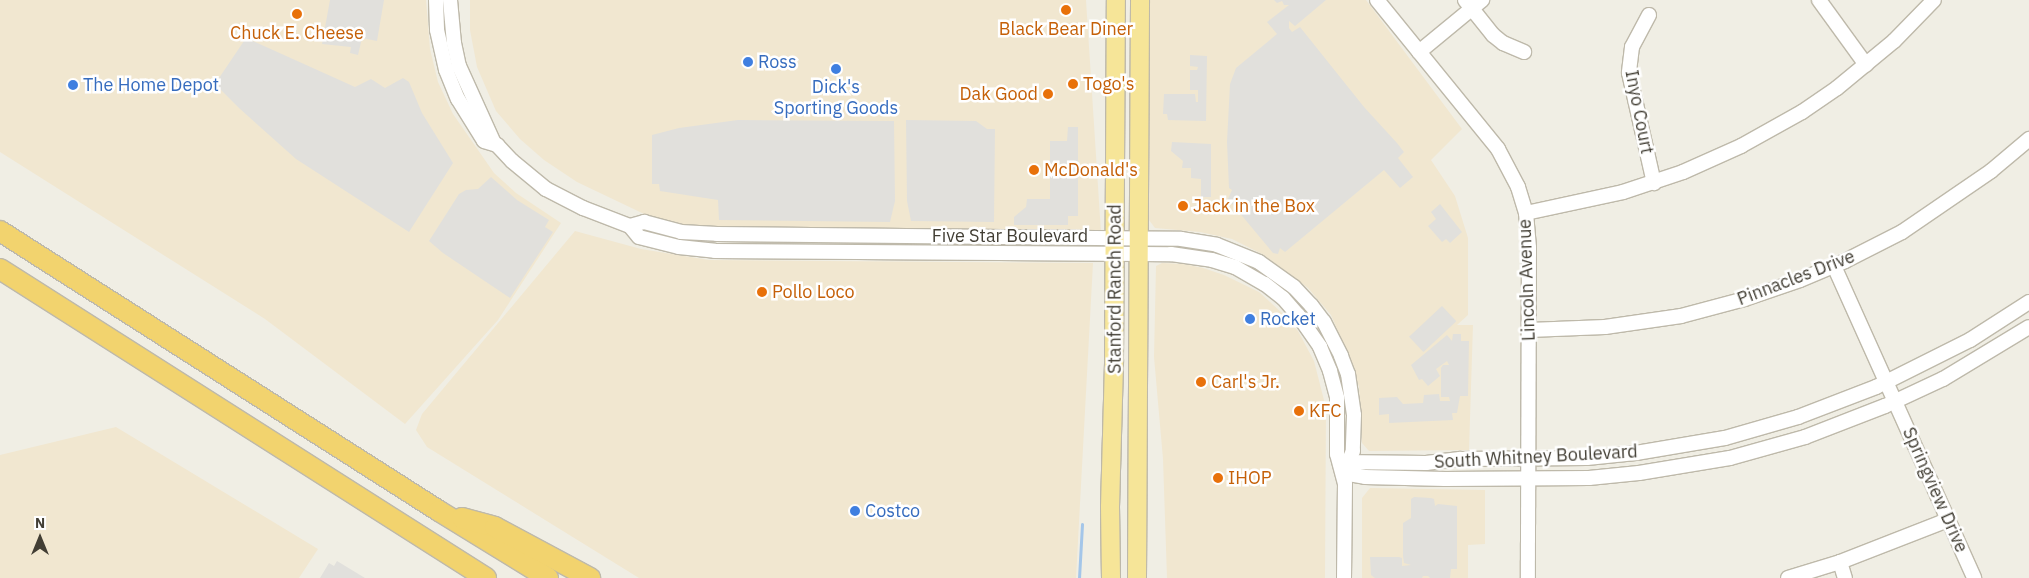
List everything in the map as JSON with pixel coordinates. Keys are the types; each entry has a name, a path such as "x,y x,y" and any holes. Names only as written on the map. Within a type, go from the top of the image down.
{"highway":[{"path":"0,231 439,512 548,578"},
{"path":"0,269 486,578"},
{"path":"439,512 496,527 590,578"}],"main road":[{"name":"Stanford Ranch Road","path":"1110,578 1115,245 1116,0"},
{"name":"Stanford Ranch Road","path":"1137,578 1140,0"}],"street":[{"name":"Five Star Boulevard","path":"436,0 437,30 452,86 469,121 484,141 494,143"},
{"name":"Five Star Boulevard","path":"450,0 454,43 459,66 494,143 546,188 583,208 630,226 639,237 679,247 715,251 1004,254 1115,245 1140,245 1181,239 1217,245 1241,253 1278,273 1294,287 1324,322 1341,356 1348,374 1354,415 1353,451 1344,466"},
{"name":"Lincoln Avenue","path":"1377,0 1498,149 1518,187 1526,213 1529,248 1528,578"},
{"path":"1819,0 1866,65"},
{"path":"1526,213 1598,199 1654,183 1712,160 1770,131 1802,112 1866,65 1894,41 1934,0"},
{"path":"1419,52 1473,3 1493,35 1504,43 1524,52"},
{"name":"Inyo Court","path":"1649,15 1632,47 1629,74 1654,183"},
{"name":"Pinnacles Drive","path":"1529,330 1605,327 1681,316 1754,296 1834,266 1902,232 1947,203 1991,171 2029,139"},
{"name":"Five Star Boulevard","path":"630,226 644,222 681,232 717,234 1004,236 1115,245"},
{"path":"1004,236 1004,254"},
{"name":"Five Star Boulevard","path":"1140,245 1235,267 1265,284 1283,298 1311,331 1330,371 1337,398 1337,454 1344,466 1344,578"},
{"path":"1834,266 1887,383"},
{"path":"1235,267 1251,269 1269,276 1278,273"},
{"name":"South Whitney Boulevard","path":"1344,466 1426,463 1460,459 1587,458 1636,453 1725,438 1806,414 1887,383 1970,340 2029,302"},
{"name":"South Whitney Boulevard","path":"1344,466 1365,477 1589,478 1639,473 1730,458 1804,437 1895,401 1965,366 2029,327"},
{"path":"1320,347 1340,372 1348,374"},
{"name":"Springview Drive","path":"1887,383 1974,578"},
{"path":"1788,578 1840,562 1948,520"},
{"path":"1840,562 1845,578"}],"shaded area":[{"path":"0,0 426,0 430,49 438,82 453,114 494,173 516,193 561,223 498,320 405,424 265,319 0,152"},
{"path":"330,0 384,0 377,41 362,38 358,55 350,53 351,47 322,44"},
{"path":"470,0 1086,0 1101,233 713,231 663,223 577,182 544,160 520,139 496,111 477,67 470,30"},
{"path":"1150,0 1366,0 1462,129 1431,160 1455,196 1468,238 1468,315 1457,325 1473,325 1469,450 1369,451 1362,443 1359,387 1349,357 1331,315 1308,288 1264,255 1232,239 1200,232 1155,228 1149,220"},
{"path":"1274,0 1326,0 1295,26 1289,21 1289,28 1292,32 1300,27 1364,107 1397,143 1404,152 1398,158 1413,177 1400,188 1384,170 1285,252 1280,248 1278,254 1273,253 1228,199 1232,190 1229,188 1227,142 1230,84 1236,68 1277,34 1267,22 1289,5 1284,5 1282,1 1277,3"},
{"path":"246,38 355,87 371,79 385,88 403,78 409,82 422,113 453,163 409,232 296,159 215,84"},
{"path":"1190,55 1207,56 1206,121 1168,120 1167,114 1163,114 1164,94 1195,94 1196,102 1198,102 1198,90 1190,90 1190,70 1197,70 1198,67 1190,66"},
{"path":"738,120 894,121 895,201 890,222 719,220 718,200 660,191 659,184 652,184 652,135 679,128"},
{"path":"906,120 976,121 987,129 995,129 994,222 911,221 907,201"},
{"path":"1068,127 1078,127 1078,216 1068,216 1068,225 1014,225 1014,217 1026,207 1027,199 1050,199 1050,141 1067,141"},
{"path":"1172,142 1211,144 1211,197 1201,197 1201,179 1191,178 1191,168 1182,168 1183,161 1171,151"},
{"path":"491,177 517,200 549,220 545,227 553,232 510,298 443,253 429,241 459,194 466,190 478,189"},
{"path":"1440,204 1462,232 1450,243 1446,239 1442,242 1428,226 1436,219 1431,212"},
{"path":"575,231 641,249 709,260 1093,263 1076,578 639,578 427,447 416,430 422,414"},
{"path":"1162,263 1184,264 1203,268 1224,275 1259,292 1298,331 1314,361 1326,408 1325,578 1167,578 1163,459 1154,357 1156,266"},
{"path":"1442,306 1456,321 1423,352 1409,337"},
{"path":"1453,334 1461,334 1461,341 1469,341 1468,396 1460,396 1457,413 1452,413 1453,420 1389,423 1389,414 1379,415 1379,398 1397,397 1403,404 1423,403 1424,395 1439,394 1440,401 1450,401 1449,397 1441,397 1441,368 1443,365 1449,365 1447,361 1436,369 1440,376 1428,386 1422,379 1419,380 1411,365 1447,335 1452,341"},
{"path":"116,427 318,549 299,578 0,578 0,455"},
{"path":"1370,488 1485,490 1485,544 1468,545 1468,578 1362,578 1362,498"},
{"path":"1414,497 1434,499 1435,506 1438,504 1457,506 1457,569 1451,569 1450,578 1423,576 1422,578 1375,578 1371,575 1370,557 1399,557 1402,558 1402,566 1411,565 1404,563 1403,523 1411,518 1411,499"},
{"path":"337,561 365,578 320,578 329,563 334,566"}],"waterway":[{"path":"1079,578 1082,524"}],"place":[{"name":"Black Bear Diner","path":"1066,10"},
{"name":"Chuck E. Cheese","path":"297,14"},
{"name":"Ross","path":"748,62"},
{"name":"Dick's Sporting Goods","path":"836,69"},
{"name":"Togo's","path":"1073,84"},
{"name":"The Home Depot","path":"73,85"},
{"name":"Dak Good","path":"1048,94"},
{"name":"McDonald's","path":"1034,170"},
{"name":"Jack in the Box","path":"1183,206"},
{"name":"Pollo Loco","path":"762,292"},
{"name":"Rocket","path":"1250,319"},
{"name":"Carl's Jr.","path":"1201,382"},
{"name":"KFC","path":"1299,411"},
{"name":"IHOP","path":"1218,478"},
{"name":"Costco","path":"855,511"}]}
